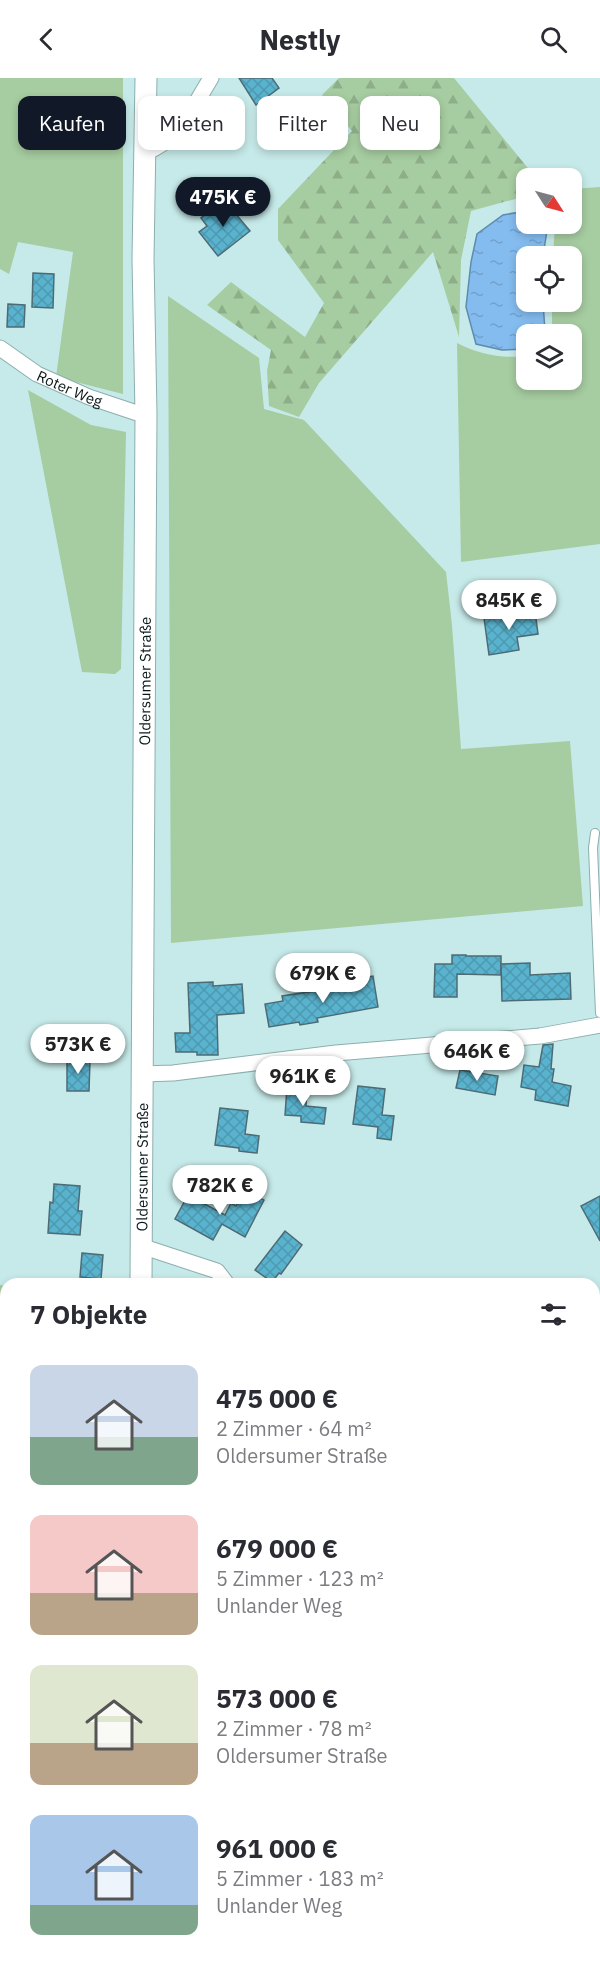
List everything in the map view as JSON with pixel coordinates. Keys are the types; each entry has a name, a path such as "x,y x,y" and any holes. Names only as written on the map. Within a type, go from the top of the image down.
{"main road":[{"name":"Oldersumer Straße","path":"141,1278 146,414 143,259 146,78"}],"street":[{"path":"146,152 156,149 174,135 211,78"},
{"name":"Roter Weg","path":"0,348 37,374 88,397 146,414"},
{"path":"142,1074 336,1053 540,1036 600,1025"},
{"path":"141,1246 217,1271 222,1278"}],"lane":[{"path":"596,833 593,848 600,1013"}],"green space":[{"path":"0,78 123,78 123,96 18,96 18,150 123,150 123,394 56,377 73,252 18,242 9,274 0,269"},
{"path":"339,78 454,78 528,168 516,168 516,199 471,211 461,260 459,337 433,252 319,383 299,417 269,406 267,371 271,350 207,305 231,282 305,337 324,303 278,240 278,209 334,150 348,150 348,135 352,131 348,126 348,96 322,95"},
{"path":"600,187 600,544 461,562 457,343 491,355 516,357 516,390 582,390 582,324 552,324 552,312 582,312 582,246 554,246 554,234 582,234 582,188"},
{"path":"168,296 259,358 264,409 304,420 446,572 461,749 570,741 583,906 171,943"},
{"path":"28,390 91,425 126,432 121,669 115,674 82,672"}],"water":[{"path":"516,213 516,234 546,234 545,246 516,246 516,312 544,312 545,324 516,324 516,349 502,350 476,344 466,307 477,234 503,215"}],"building":[{"path":"239,78 272,78 279,88 268,96 257,96 256,105"},
{"path":"224,200 250,231 218,256 199,232 207,226 201,218"},
{"path":"33,273 54,274 53,308 32,307"},
{"path":"8,304 25,305 24,327 7,327"},
{"path":"535,611 538,634 517,637 519,650 489,655 484,618"},
{"path":"452,955 501,956 501,975 457,974 457,997 434,997 435,964 452,964"},
{"path":"530,963 530,975 570,973 571,999 502,1001 501,964"},
{"path":"373,976 378,1007 317,1018 318,1022 300,1025 299,1022 269,1027 265,1004 283,1001 282,996 356,985 355,979"},
{"path":"213,982 213,986 242,984 244,1013 217,1015 218,1055 176,1052 175,1033 190,1033 188,983"},
{"path":"553,1044 552,1082 571,1086 568,1106 535,1100 536,1090 521,1087 524,1065 539,1067 543,1045"},
{"path":"67,1060 90,1060 89,1091 67,1091"},
{"path":"460,1070 498,1076 495,1095 456,1088"},
{"path":"358,1086 385,1089 382,1115 394,1116 391,1140 377,1138 378,1127 353,1124"},
{"path":"287,1087 307,1089 306,1106 326,1108 324,1124 301,1122 301,1116 285,1115"},
{"path":"220,1108 248,1111 245,1134 259,1136 257,1153 215,1145"},
{"path":"54,1184 80,1186 78,1211 82,1211 80,1235 48,1233"},
{"path":"244,1190 264,1200 245,1237 222,1224 213,1240 175,1219 188,1195 225,1215 231,1203 236,1206"},
{"path":"600,1196 600,1241 581,1206"},
{"path":"285,1231 302,1245 281,1274 279,1273 275,1278 266,1278 255,1270"},
{"path":"82,1253 103,1255 101,1278 80,1277"}]}
